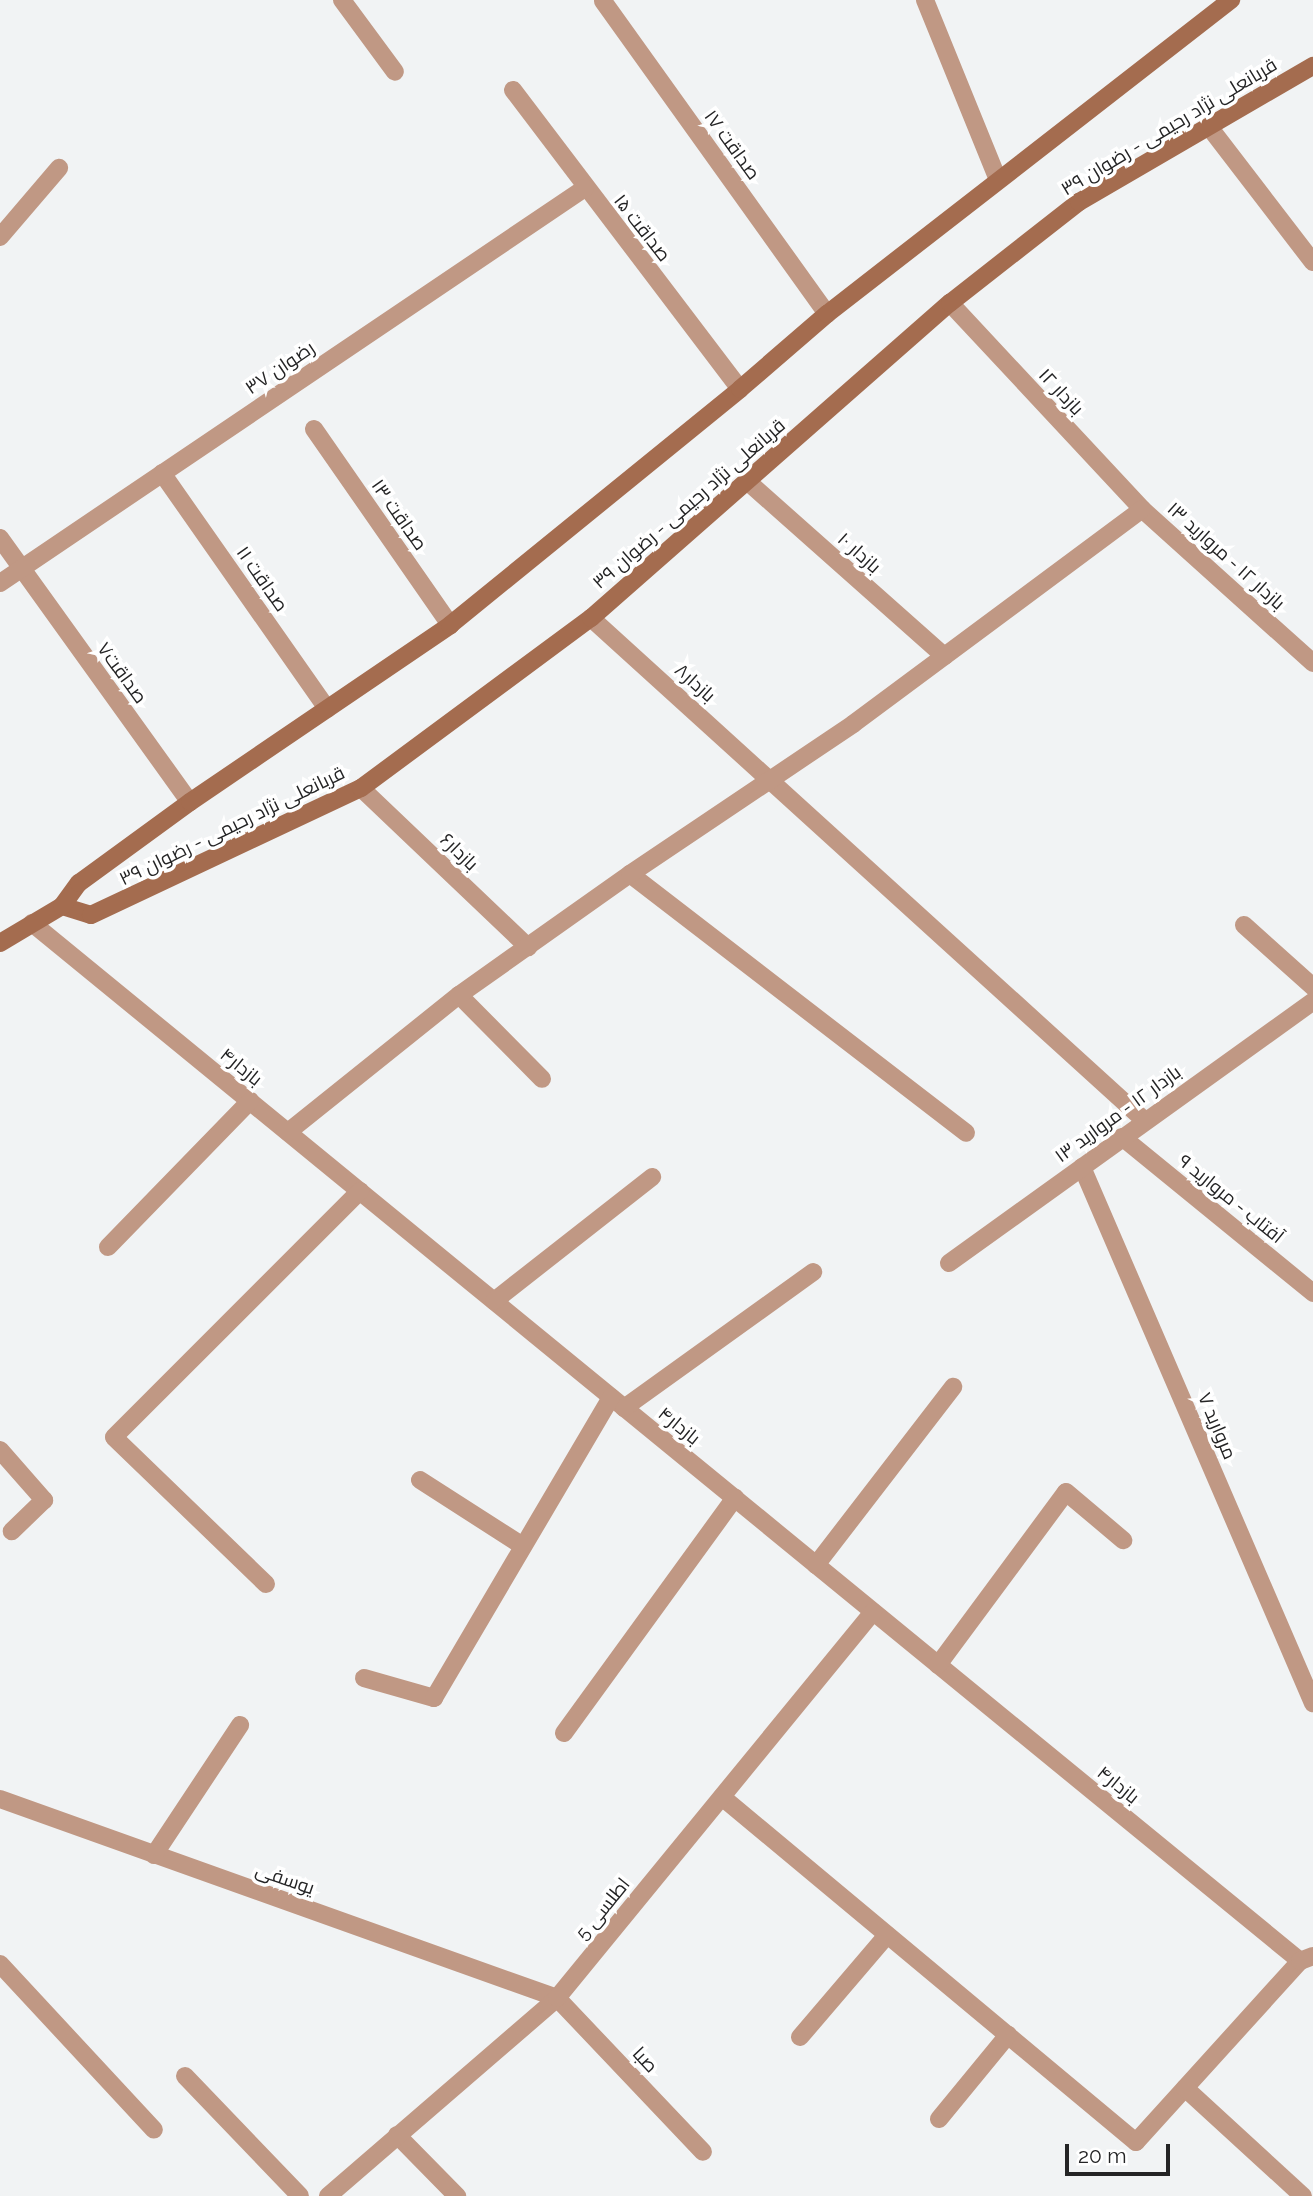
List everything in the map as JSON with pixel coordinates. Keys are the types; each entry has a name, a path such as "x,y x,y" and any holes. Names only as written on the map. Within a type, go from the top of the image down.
{"main road":[{"name":"قربانعلی نژاد رحیمی - رضوان ۳۹","path":"2,938 62,906 79,883 190,802 450,625 740,389 827,314 1231,0"},
{"name":"قربانعلی نژاد رحیمی - رضوان ۳۹","path":"62,906 91,915 361,788 591,618 950,303 1079,202 1313,66"}],"street":[{"path":"342,0 395,72"},
{"path":"925,0 998,180"},
{"name":"صداقت ۱۷","path":"603,1 827,314"},
{"name":"صداقت ۱۵","path":"513,90 740,389"},
{"path":"1210,128 1313,262"},
{"path":"0,237 59,168"},
{"name":"رضوان ۳۷","path":"0,583 585,188"},
{"name":"بازدار ۱۲","path":"950,303 1142,509"},
{"name":"صداقت ۱۳","path":"314,429 450,625"},
{"name":"صداقت ۱۱","path":"162,473 327,709"},
{"name":"بازدار ۱۰","path":"747,481 944,656"},
{"path":"288,1132 459,995 944,656 1142,509"},
{"name":"بازدار ۱۲ - مروارید ۱۳","path":"1142,509 1313,663"},
{"name":"صداقت۷","path":"0,538 190,802"},
{"name":"بازدار۸","path":"591,618 1144,1119"},
{"name":"بازدار۶","path":"361,788 528,947"},
{"path":"630,874 966,1133"},
{"name":"بازدار۴","path":"33,923 938,1665 1307,1959"},
{"path":"1244,925 1313,987"},
{"path":"459,995 542,1079"},
{"name":"بازدار ۱۲ - مروارید ۱۳","path":"948,1263 1144,1119 1313,1000"},
{"path":"108,1247 250,1101"},
{"name":"آفتاب - مروارید ۹","path":"1122,1137 1313,1293"},
{"name":"مروارید ۷","path":"1082,1167 1313,1703"},
{"path":"494,1301 652,1177"},
{"path":"266,1584 114,1437 360,1191"},
{"path":"364,1678 434,1698 523,1546 618,1402 813,1272"},
{"path":"816,1565 953,1387"},
{"path":"0,1450 44,1500 12,1531"},
{"path":"420,1480 523,1546"},
{"path":"938,1665 1066,1492 1123,1540"},
{"path":"564,1733 734,1498"},
{"name":"اطلسی 5","path":"328,2196 557,1998 873,1612"},
{"path":"154,1855 240,1725"},
{"path":"722,1797 1136,2142 1307,1959"},
{"name":"یوسفی","path":"0,1799 557,1998"},
{"path":"800,2037 887,1935"},
{"path":"0,1964 154,2130"},
{"name":"صبا","path":"557,1998 703,2152"},
{"path":"939,2119 1008,2035"},
{"path":"185,2076 300,2196"},
{"path":"1185,2088 1293,2193"},
{"path":"397,2135 457,2196"}]}
